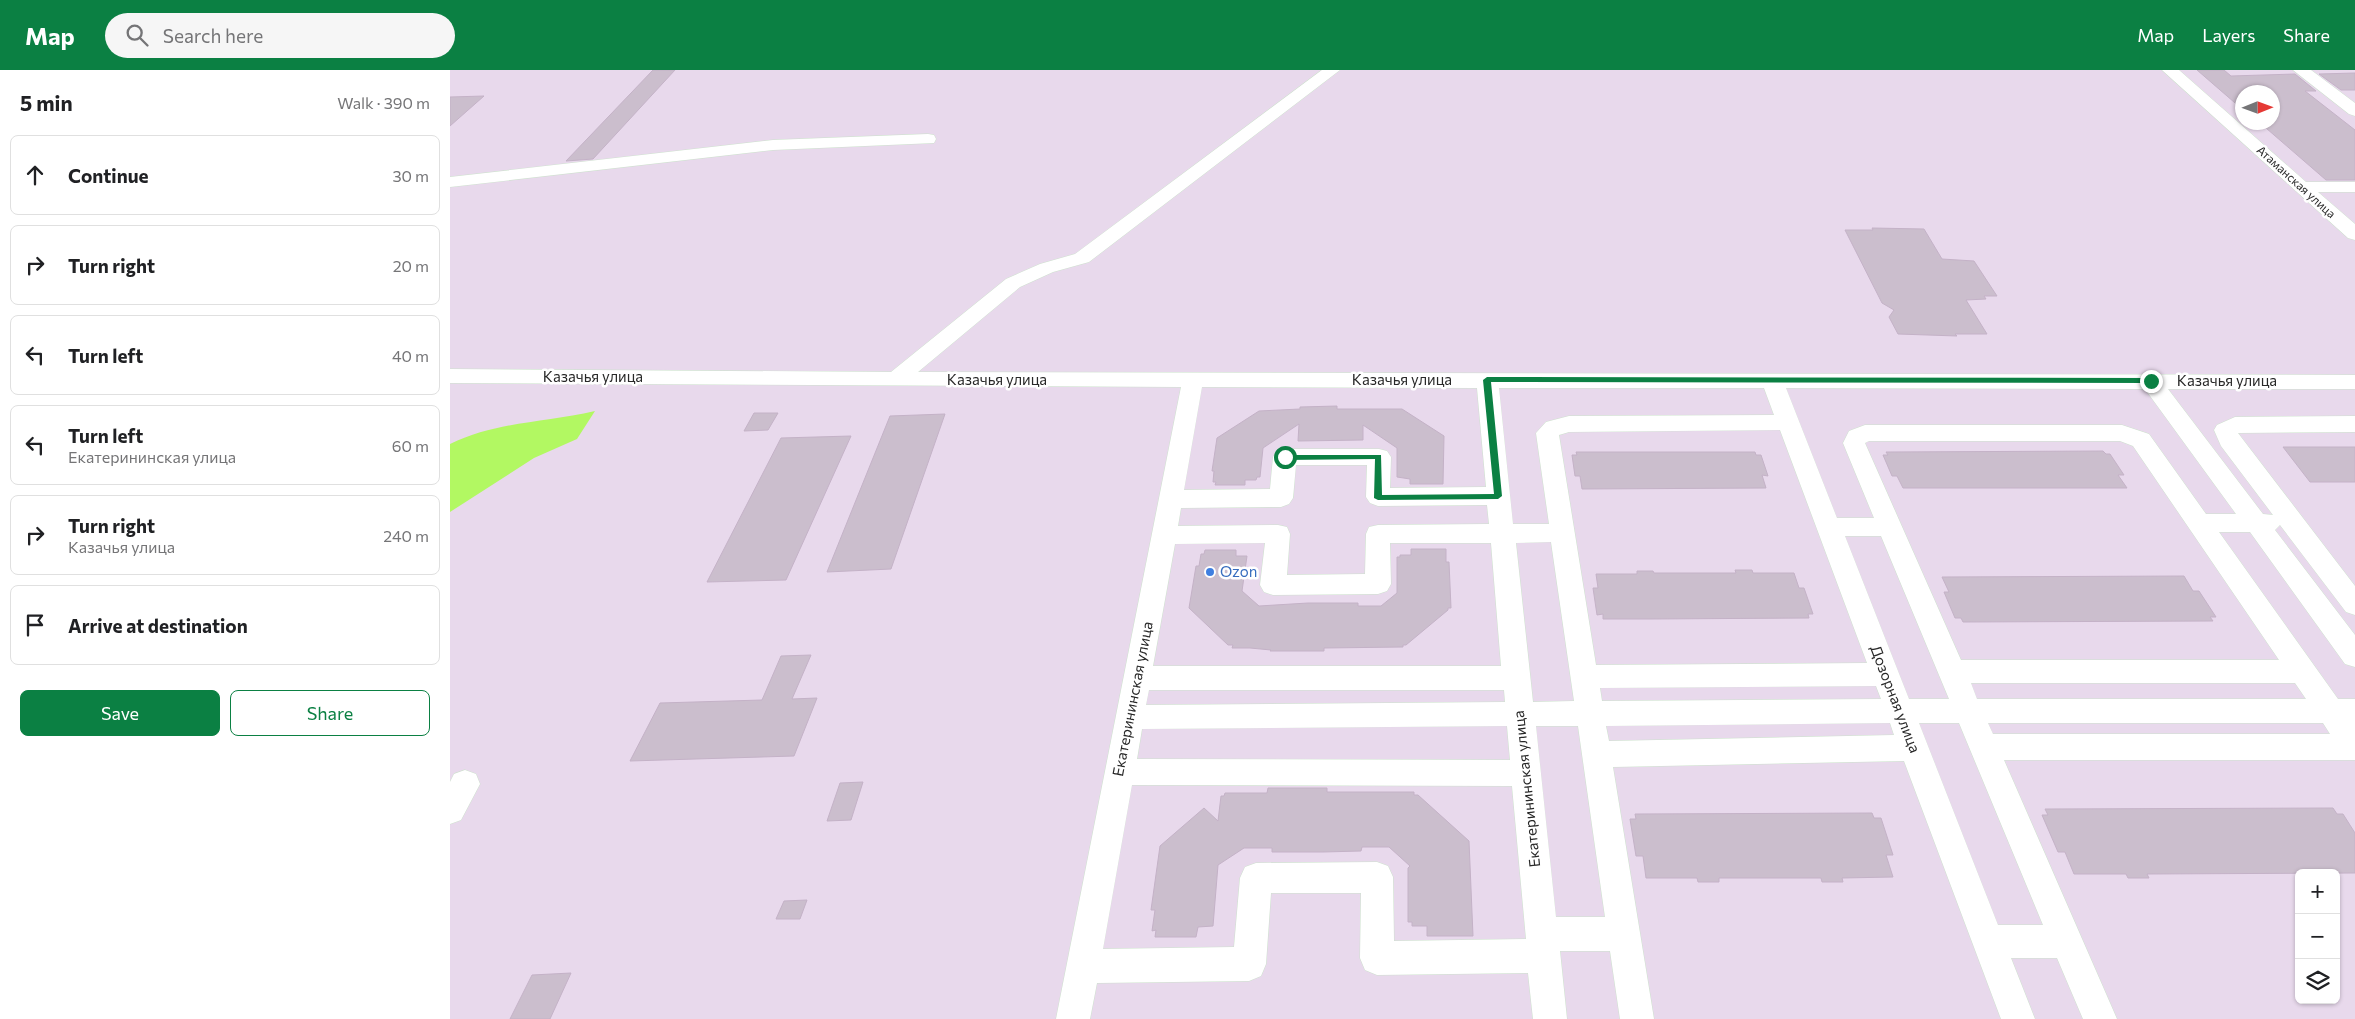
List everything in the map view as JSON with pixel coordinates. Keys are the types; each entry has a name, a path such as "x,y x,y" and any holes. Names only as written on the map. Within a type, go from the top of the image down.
{"street":[{"path":"895,380 1012,284 1029,273 1048,266 1082,258 1332,70"},
{"name":"Атаманская улица","path":"2170,70 2355,234"},
{"path":"2301,70 2355,111"},
{"path":"450,182 774,145 928,139"},
{"path":"2301,187 2355,187"},
{"name":"Казачья улица","path":"450,376 895,380 2355,382"},
{"name":"Екатерининская улица","path":"1073,1019 1192,380"},
{"name":"Екатерининская улица","path":"1487,380 1550,1019"},
{"name":"Дозорная улица","path":"1772,380 2018,1019"},
{"path":"2151,381 2355,656"},
{"path":"1637,1019 1547,434 1554,427 1569,424 1788,422"},
{"path":"2355,424 2235,425 2225,430 2229,440 2355,605"},
{"path":"2100,1019 1854,443 1860,434 2130,434 2141,440 2355,746"},
{"path":"1170,499 1281,498 1285,457 1379,457 1378,498 1498,496"},
{"path":"2200,523 2292,523"},
{"path":"1829,527 1890,527"},
{"path":"1164,535 1278,534 1273,586 1378,584 1378,534 1562,533"},
{"path":"1952,672 2302,671"},
{"path":"1584,677 1886,674"},
{"path":"1137,678 1516,678"},
{"path":"1130,717 1900,711 2355,711"},
{"path":"1984,747 2355,746"},
{"path":"1595,754 1914,748"},
{"path":"1119,772 1526,773"},
{"path":"450,810 466,784"},
{"path":"1083,966 1249,964 1256,878 1377,877 1377,958 1543,945 1624,934"},
{"path":"1989,942 2066,941"}],"shaded area":[{"path":"595,411 577,439 534,458 450,512 450,444 486,431"}],"building":[{"path":"653,70 675,70 593,159 566,161"},
{"path":"2197,70 2224,70 2231,76 2295,74 2316,91 2305,91 2355,130 2355,180 2326,180 2268,130 2280,130 2280,85 2235,85 2235,103"},
{"path":"2355,73 2355,90 2341,90 2319,74"},
{"path":"484,96 450,126 450,97"},
{"path":"1872,228 1924,229 1942,259 1974,261 1997,296 1984,296 1986,299 1966,300 1987,334 1955,334 1957,336 1898,334 1889,317 1894,310 1882,303 1845,230 1873,230"},
{"path":"1337,406 1337,409 1402,409 1444,436 1443,484 1410,484 1410,479 1397,477 1397,448 1363,425 1363,440 1298,441 1299,424 1263,448 1260,477 1257,477 1256,480 1245,480 1245,485 1215,485 1216,482 1213,482 1214,471 1212,471 1217,438 1259,411"},
{"path":"754,413 778,413 768,430 744,431"},
{"path":"945,414 891,569 827,572 890,416"},
{"path":"851,436 786,580 707,582 781,438"},
{"path":"2283,447 2355,447 2355,482 2310,482"},
{"path":"2103,451 2106,454 2110,454 2124,475 2118,475 2127,488 1903,488 1897,476 1892,476 1883,455 1888,455 1886,452"},
{"path":"1576,452 1755,452 1756,455 1761,455 1768,476 1762,475 1766,488 1582,489 1580,476 1575,476 1572,455 1577,455"},
{"path":"1411,549 1446,549 1446,562 1449,562 1451,608 1448,608 1448,610 1406,645 1403,645 1403,647 1324,648 1324,651 1270,651 1232,648 1233,645 1228,645 1189,608 1196,566 1199,566 1201,554 1204,554 1205,550 1236,550 1236,556 1247,556 1242,591 1259,606 1308,603 1358,603 1358,606 1381,606 1397,593 1397,557 1400,557 1400,555 1411,555"},
{"path":"1735,570 1752,570 1753,573 1794,573 1799,588 1804,588 1813,614 1808,614 1809,618 1650,619 1603,619 1603,614 1597,615 1593,588 1598,588 1596,574 1637,574 1637,571 1653,571 1654,573 1736,573"},
{"path":"2184,576 2193,591 2199,591 2216,617 2210,617 2213,621 1963,622 1961,618 1955,618 1944,592 1949,592 1942,577"},
{"path":"811,655 792,699 817,698 794,756 630,761 660,703 762,700 781,656"},
{"path":"863,782 851,820 827,821 840,783"},
{"path":"1268,788 1327,788 1327,792 1414,792 1414,795 1418,795 1469,841 1473,936 1427,936 1427,926 1412,926 1412,922 1408,922 1408,868 1410,866 1389,847 1362,847 1361,851 1323,852 1272,852 1272,848 1244,848 1218,865 1213,926 1198,927 1196,937 1155,937 1156,930 1152,931 1155,910 1151,910 1160,846 1204,808 1218,821 1221,796 1224,796 1225,793 1267,793"},
{"path":"2333,808 2337,814 2343,814 2355,833 2355,873 2340,873 2340,869 2295,869 2295,873 2147,874 2149,878 2128,878 2126,874 2074,874 2065,852 2058,852 2042,815 2048,815 2045,809"},
{"path":"1872,813 1874,818 1881,818 1893,855 1886,855 1893,877 1842,878 1843,882 1822,882 1821,878 1719,878 1719,882 1698,882 1697,878 1646,878 1643,856 1636,856 1630,819 1636,819 1635,814"},
{"path":"807,900 800,919 776,919 784,901"},
{"path":"571,973 550,1019 510,1019 532,975"}],"place":[{"name":"Ozon","path":"1210,572"}],"route":[{"path":"1285,457 1379,457 1378,498 1498,496 1487,380 2151,381"}]}
